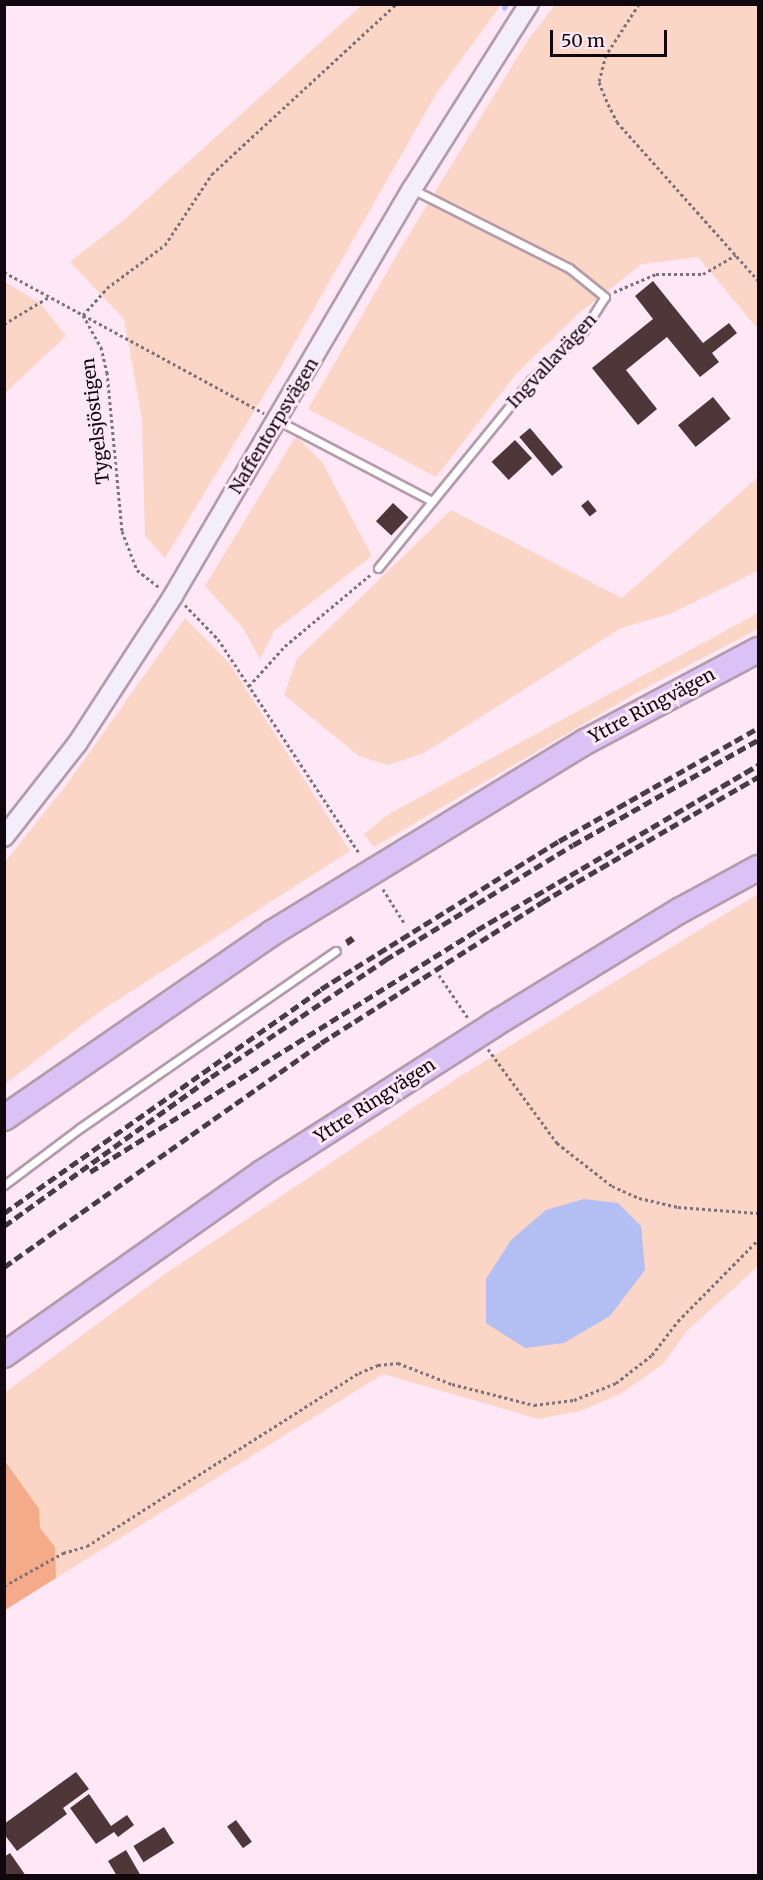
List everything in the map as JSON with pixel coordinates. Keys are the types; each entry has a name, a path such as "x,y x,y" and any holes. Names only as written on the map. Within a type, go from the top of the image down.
{"highway":[{"name":"Yttre Ringvägen","path":"4,1118 272,933 585,742 759,650"},
{"name":"Yttre Ringvägen","path":"4,1355 262,1173 493,1025 681,910 759,868"}],"street":[{"name":"Naffentorpsvägen","path":"4,837 76,744 173,596 412,189 529,4"}],"lane":[{"name":"Ingvallavägen","path":"378,568 531,380 584,330 605,297 569,268 412,189"},
{"path":"277,420 432,501"},
{"path":"4,1185 80,1128 336,951"}],"path":[{"path":"83,315 107,288 165,245 213,174 396,4"},
{"path":"639,4 606,55 599,82 617,122 759,280"},
{"path":"605,297 656,274 703,274 736,255"},
{"path":"4,272 277,420"},
{"path":"4,324 50,296"},
{"name":"Tygelsjöstigen","path":"83,315 101,347 107,372 122,531 129,556 145,577 203,620 359,853"},
{"path":"249,686 285,646 378,568"},
{"path":"377,880 404,923"},
{"path":"439,975 471,1022"},
{"path":"486,1047 557,1143 612,1186 639,1198 678,1207 759,1213"},
{"path":"4,1586 63,1552 87,1546 359,1373 378,1365 398,1363 452,1384 534,1405 574,1400 616,1383 652,1355 678,1321 759,1240"}],"shaded area":[{"path":"362,5 501,5 436,94 282,365 165,558 145,536 142,419 124,319 70,262 125,219"},
{"path":"555,5 758,5 758,329 698,257 642,264 578,314 516,374 436,477 308,409 405,241 528,40"},
{"path":"5,282 40,303 66,336 5,393"},
{"path":"296,436 322,462 372,556 274,631 260,659 243,628 205,586"},
{"path":"758,477 758,571 670,614 621,628 424,753 388,765 359,756 284,695 297,659 451,510 622,598"},
{"path":"758,613 758,629 636,693 374,847 364,834 389,814"},
{"path":"185,618 230,664 350,851 99,1012 5,1084 5,862 67,784"},
{"path":"758,894 758,1266 687,1331 663,1364 622,1393 581,1411 538,1419 383,1374 5,1610 4,1393 165,1274 459,1077"},
{"path":"5,1461 39,1509 40,1528 55,1547 56,1578 5,1610"}],"water":[{"path":"584,1199 618,1203 641,1226 645,1270 610,1316 564,1343 525,1348 486,1323 486,1279 511,1240 546,1210"}],"building":[{"path":"653,281 703,343 729,323 737,333 712,353 719,362 700,377 667,337 626,370 657,409 638,425 592,368 653,319 635,296"},
{"path":"713,397 731,419 696,447 678,425"},
{"path":"530,428 563,467 552,476 519,437"},
{"path":"515,440 532,458 509,480 492,462"},
{"path":"588,500 597,511 590,517 581,506"},
{"path":"393,503 408,517 391,536 376,521"},
{"path":"351,936 355,941 348,946 345,940"},
{"path":"76,1772 89,1789 63,1808 67,1814 17,1851 4,1834 4,1824"},
{"path":"89,1794 111,1826 127,1815 134,1825 118,1837 114,1832 96,1844 70,1808"},
{"path":"236,1820 252,1842 243,1848 227,1826"},
{"path":"164,1827 174,1843 144,1862 133,1846"},
{"path":"126,1850 141,1876 117,1876 108,1861"},
{"path":"10,1853 26,1876 4,1876 4,1857"}],"waterway":[{"path":"504,8 506,4"}],"railway":[{"path":"4,1213 321,989 559,841 758,728"},
{"path":"4,1226 211,1077 385,960 573,845 758,740"},
{"path":"90,1172 477,930 758,765"},
{"path":"4,1267 321,1043 542,902 758,777"}]}
